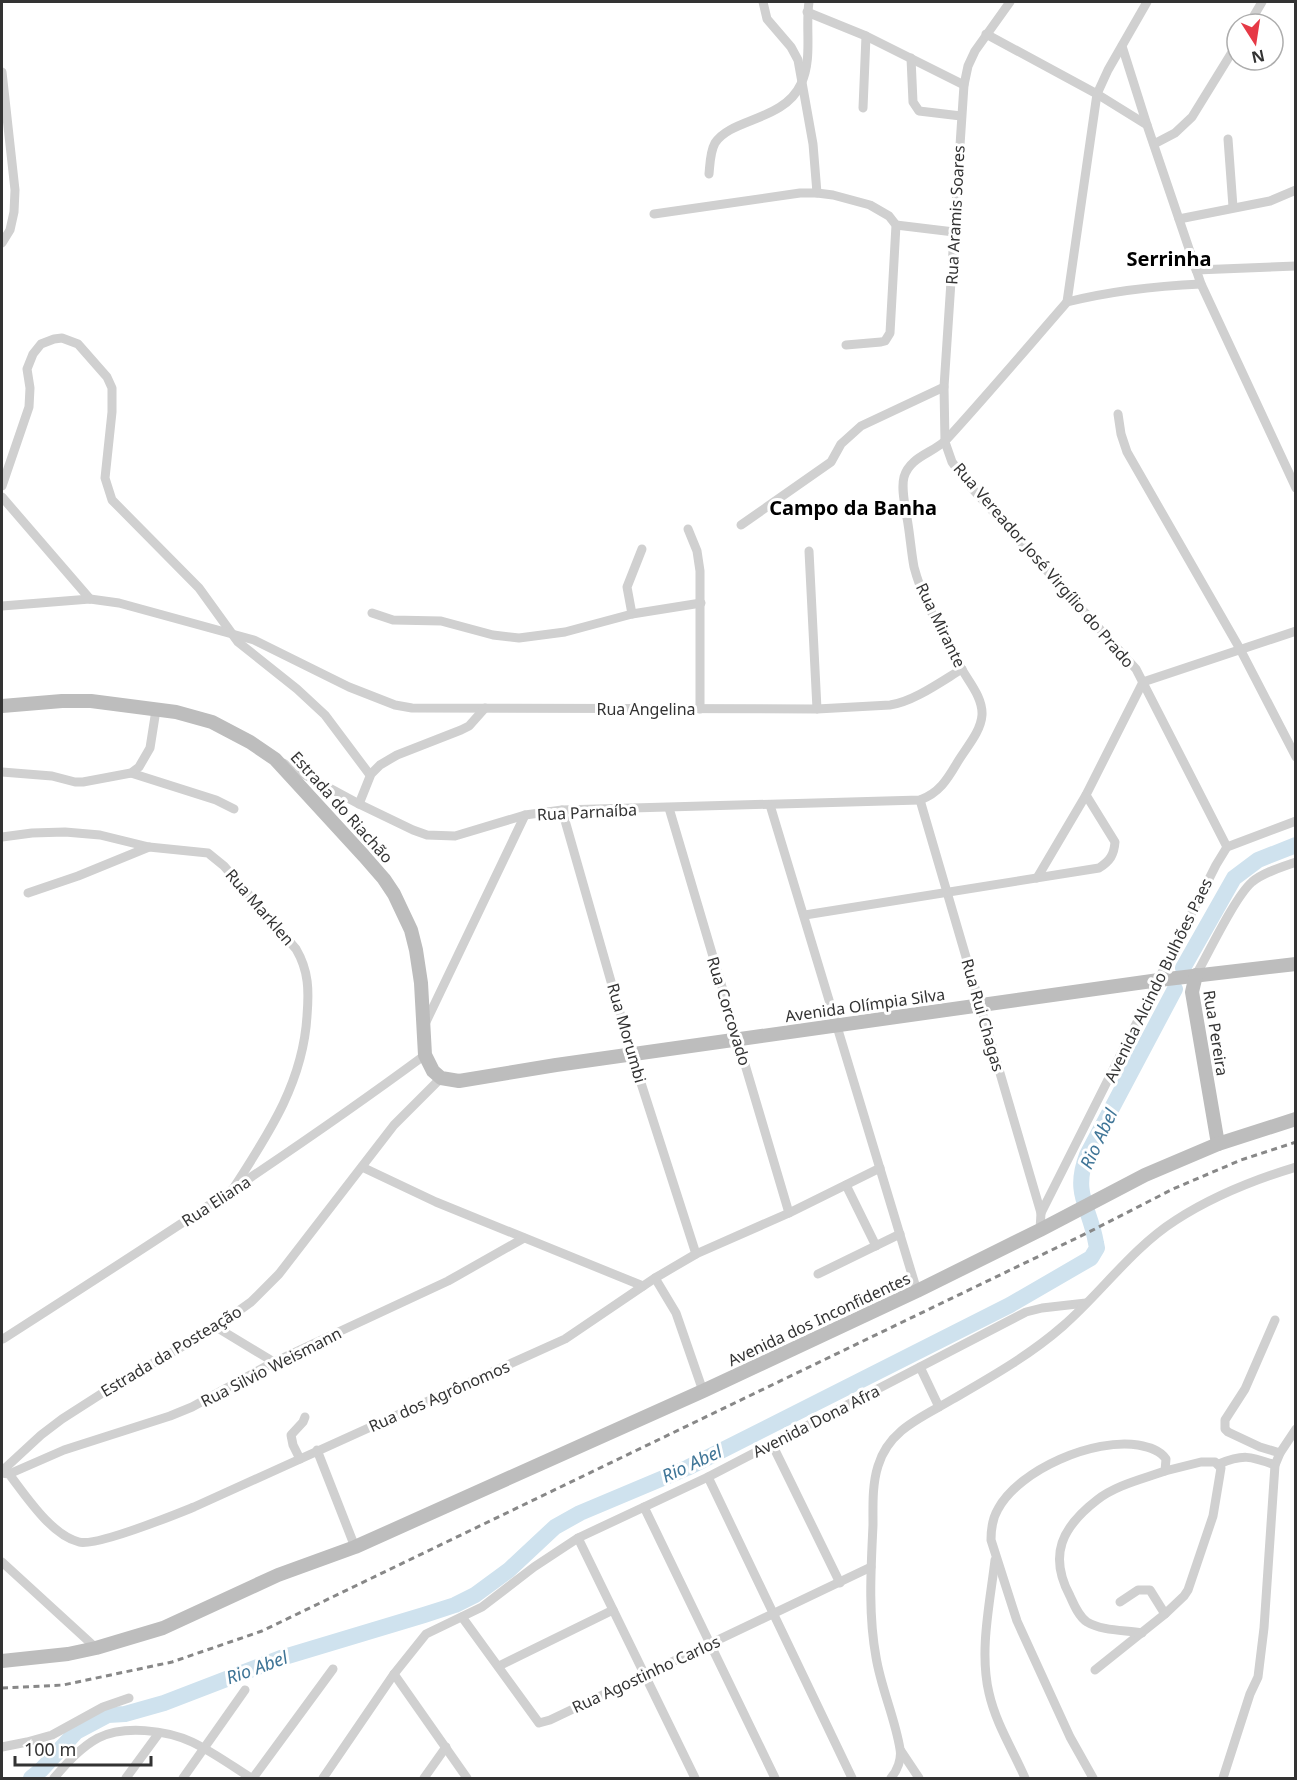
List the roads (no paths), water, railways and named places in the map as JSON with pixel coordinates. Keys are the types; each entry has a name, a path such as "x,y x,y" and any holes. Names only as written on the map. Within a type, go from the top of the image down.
{"main road":[{"name":"Estrada do Riachão","path":"2,706 91,701 195,716 230,730 275,759 371,863 394,894 411,930 416,950 421,983 425,1055"},
{"name":"Avenida Olímpia Silva","path":"441,1078 459,1081 1163,979 1296,964"},
{"name":"Rua Pereira","path":"1192,976 1192,992 1218,1144"},
{"path":"425,1055 430,1066 441,1078"},
{"name":"Avenida dos Inconfidentes","path":"2,1661 42,1658 96,1648 163,1628 278,1575 355,1547 703,1391 917,1291 1145,1175 1218,1144 1296,1119"}],"street":[{"path":"763,2 767,19 795,53 813,144 817,193"},
{"path":"709,174 711,153 717,140 728,131 780,108 789,101 802,83 807,53 809,2"},
{"name":"Rua Aramis Soares","path":"945,442 944,387 964,85 968,66 986,34 1010,2"},
{"path":"1147,2 1097,94 1067,302 1130,290 1201,284"},
{"path":"807,12 866,36 964,85"},
{"path":"986,34 1097,94 1147,125"},
{"path":"863,108 866,36"},
{"path":"1122,46 1201,284 1296,488"},
{"path":"911,58 914,102 917,109 923,112 961,116"},
{"path":"1154,144 1175,133 1192,117 1225,63"},
{"path":"2,72 15,190 10,230 2,243"},
{"path":"1228,139 1233,207"},
{"path":"1179,219 1270,201 1296,190"},
{"path":"654,214 800,193 817,193 870,205 889,216 896,225 890,333 885,341 846,345"},
{"path":"896,225 954,232"},
{"path":"1196,270 1296,266"},
{"name":"Rua Mirante","path":"920,800 934,794 942,786 979,727 982,717 980,699 962,669 921,588 914,567 903,489 904,477 910,466 918,459 945,442 1067,302"},
{"path":"2,486 30,407 27,369 36,348 47,340 62,338 78,344 107,376 112,388 112,412 105,478 110,497 199,588 238,642 297,689 325,715 370,775"},
{"path":"741,525 831,462 841,444 861,426 944,387"},
{"path":"1118,414 1127,452 1240,649 1296,757"},
{"name":"Rua Vereador José Virgílio do Prado","path":"945,442 952,462 969,485 1127,659 1143,682 1227,847"},
{"path":"2,496 90,599"},
{"path":"687,529 699,560 700,709"},
{"path":"632,614 627,587 642,549"},
{"path":"808,551 818,709"},
{"name":"Rua Angelina","path":"2,606 90,599 119,603 254,640 358,691 404,707 818,709 897,705 962,669"},
{"path":"372,614 393,620 441,621 512,638 565,632 632,614 701,603"},
{"path":"1037,878 1086,795 1143,682 1296,631"},
{"path":"359,804 374,769 386,760 469,726 485,708"},
{"path":"2,772 52,776 83,783 131,773 139,767 150,748 156,710"},
{"name":"Rua Parnaíba","path":"275,759 412,830 441,836 468,833 525,815 562,810 920,800"},
{"path":"131,773 216,800 234,809"},
{"path":"805,915 1099,868 1112,856 1114,842 1086,795"},
{"name":"Rua Rui Chagas","path":"920,800 1041,1213 1040,1230"},
{"path":"770,805 917,1291"},
{"name":"Rua Corcovado","path":"669,808 789,1213"},
{"name":"Rua Morumbi","path":"562,810 632,1055 696,1254"},
{"path":"424,1025 525,815"},
{"path":"1227,847 1296,821"},
{"name":"Rua Marklen","path":"2,837 65,832 100,835 149,847 203,852 219,860 287,936 300,955 306,971 309,1001 307,1026 296,1078 277,1119 231,1192"},
{"path":"28,893 87,873 149,847"},
{"name":"Avenida Alcindo Bulhões Paes","path":"1041,1213 1163,979 1208,879 1227,847"},
{"name":"Rua Pereira","path":"1192,976 1238,900 1252,882 1277,868 1296,862"},
{"name":"Rua Eliana","path":"3,1339 231,1192 425,1055"},
{"name":"Estrada da Posteação","path":"4,1473 40,1434 115,1385 216,1327 251,1302 279,1274 394,1125 441,1078"},
{"path":"362,1167 436,1202 643,1286"},
{"path":"919,1779 901,1751 876,1658 872,1633 871,1567 874,1492 878,1466 887,1445 898,1432 997,1374 1034,1349 1064,1325 1107,1281 1173,1222 1239,1186 1296,1167"},
{"name":"Rua dos Agrônomos","path":"4,1473 50,1524 79,1542 89,1543 144,1526 187,1510 565,1339 655,1278 696,1254 789,1213 880,1168"},
{"path":"846,1185 876,1246"},
{"path":"818,1274 900,1234"},
{"name":"Rua Silvio Weismann","path":"4,1473 64,1450 192,1407 274,1362 448,1281 524,1238"},
{"path":"655,1278 676,1313 703,1391"},
{"name":"Avenida Dona Afra","path":"323,1779 394,1674 426,1634 498,1597 534,1567 578,1538 708,1477 1026,1312 1086,1303"},
{"path":"1275,1320 1245,1389 1224,1424 1228,1432 1235,1436 1280,1453"},
{"path":"216,1327 274,1362"},
{"path":"920,1367 939,1407"},
{"path":"300,1459 291,1435 305,1417"},
{"path":"1223,1779 1250,1694 1258,1677 1265,1617 1275,1465 1280,1453 1296,1430"},
{"path":"1093,1779 1070,1737 1017,1621 1005,1579 995,1557 991,1528 998,1508 1006,1498 1037,1471 1093,1447 1117,1443 1144,1446 1160,1452 1166,1459 1165,1471"},
{"path":"772,1444 840,1583"},
{"path":"317,1450 355,1547"},
{"path":"1142,1633 1102,1627 1083,1619 1060,1575 1060,1549 1072,1523 1098,1499 1125,1485 1165,1471 1206,1461 1219,1464 1237,1457 1258,1459 1275,1465"},
{"path":"1095,1670 1165,1614 1188,1590 1213,1516 1221,1472 1219,1464"},
{"path":"708,1477 852,1779"},
{"path":"644,1507 775,1779"},
{"path":"578,1538 695,1779"},
{"path":"995,1557 986,1649 986,1680 995,1714 1025,1779"},
{"path":"2,1562 96,1648"},
{"name":"Rua Agostinho Carlos","path":"462,1617 539,1723 550,1720 871,1567"},
{"path":"1120,1602 1138,1590 1150,1590 1165,1614"},
{"path":"499,1666 613,1610"},
{"path":"54,1779 83,1749 99,1737 125,1732 159,1733 190,1741 252,1779 333,1669"},
{"path":"394,1674 447,1747 467,1779"},
{"path":"183,1779 245,1690"},
{"path":"2,1747 52,1735 103,1707 129,1698"},
{"path":"126,1779 130,1770 159,1733"},
{"path":"424,1779 447,1747"},
{"path":"891,1779 898,1767 901,1751"}],"waterway":[{"name":"Rio Abel","path":"1183,968 1234,878 1258,860 1296,845"},
{"name":"Rio Abel","path":"31,1778 76,1732 108,1715 125,1714 164,1703 281,1658 455,1605 475,1595 509,1570 555,1527 580,1513 687,1468 1010,1305 1091,1258 1097,1248 1081,1180 1087,1155 1175,989"}],"railway":[{"path":"2,1688 63,1685 172,1662 262,1631 1087,1233 1173,1189 1241,1160 1296,1142"}],"district":[{"name":"Serrinha","path":"1169,259"},
{"name":"Campo da Banha","path":"853,508"}]}
